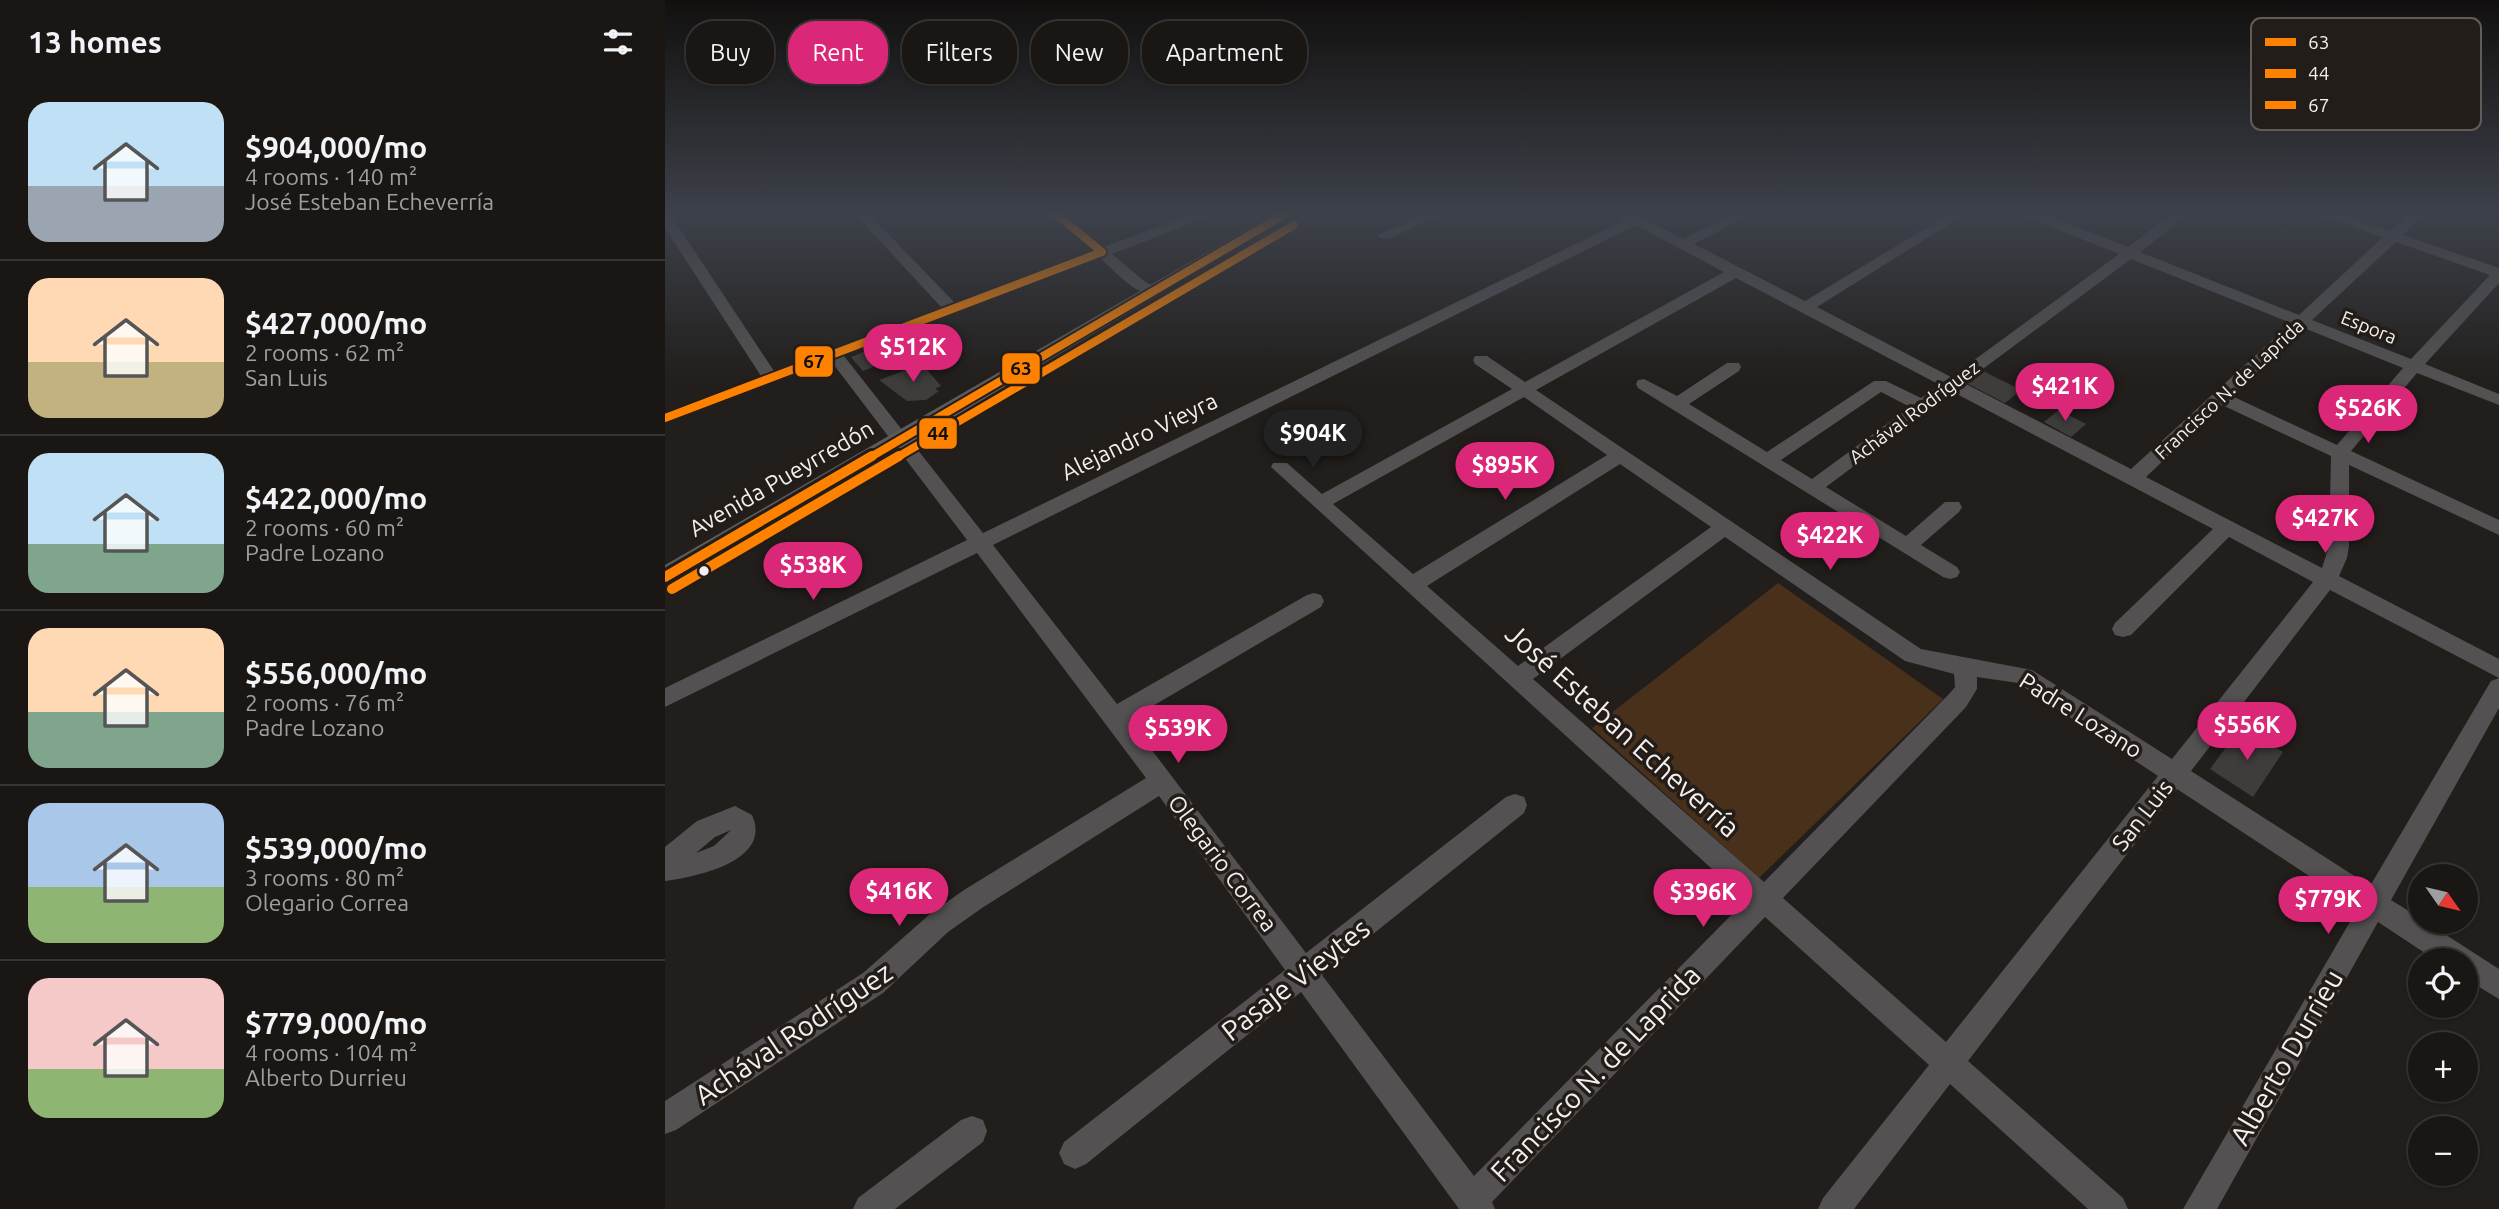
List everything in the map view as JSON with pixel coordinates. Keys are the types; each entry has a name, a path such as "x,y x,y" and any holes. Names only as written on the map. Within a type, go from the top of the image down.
{"main road":[{"name":"Avenida Pueyrredón","path":"1146,288 1174,269"},
{"name":"Avenida Pueyrredón","path":"665,577 894,434 1181,269"},
{"name":"Avenida Pueyrredón","path":"665,556 894,434"}],"street":[{"path":"700,269 771,378"},
{"path":"915,269 952,309"},
{"path":"665,418 1056,269"},
{"path":"1123,269 1146,288"},
{"name":"Alejandro Vieyra","path":"665,698 980,544 1523,269"},
{"path":"1734,269 2499,669"},
{"path":"1806,307 1868,269"},
{"name":"Achával Rodríguez","path":"1815,486 2107,269"},
{"name":"Espora","path":"2171,269 2499,400"},
{"name":"Francisco N. de Laprida","path":"2133,478 2357,269"},
{"path":"1320,503 1737,271"},
{"path":"2340,453 2414,366 2499,274"},
{"name":"Olegario Correa","path":"834,354 1114,717 1475,1205"},
{"name":"Padre Lozano","path":"1481,360 1913,655 1934,664 2007,671 2024,676 2442,948"},
{"path":"1677,404 1733,367"},
{"path":"1644,384 1815,486 1950,572"},
{"path":"1769,459 1880,385 1921,405"},
{"path":"2220,397 2499,528"},
{"name":"San Luis","path":"1834,1209 2327,579 2340,546 2340,453"},
{"path":"1412,584 1620,454"},
{"name":"José Esteban Echeverría","path":"1280,467 2112,1209"},
{"path":"1908,545 1952,507"},
{"path":"1517,678 1726,526"},
{"path":"2123,629 2227,527"},
{"path":"1114,717 1314,601"},
{"name":"Francisco N. de Laprida","path":"1475,1205 1958,700 1966,689 1965,668"},
{"name":"Alberto Durrieu","path":"2199,1209 2499,687"},
{"name":"Achával Rodríguez","path":"665,1119 873,983 939,923 973,899 1162,781"},
{"name":"Pasaje Vieytes","path":"1075,1153 1515,804"},
{"name":"Padre Lozano","path":"2478,971 2499,985"},
{"path":"869,1209 972,1131"}],"shaded area":[{"path":"1778,583 1943,699 1759,878 1592,728"}],"building":[{"path":"911,333 924,346 863,371 851,357"},
{"path":"922,364 941,386 935,389 939,391 926,400 907,401 879,380"},
{"path":"1983,371 2021,390 2005,403 1966,383"},
{"path":"2059,410 2086,424 2071,437 2044,422"},
{"path":"2241,727 2283,752 2253,797 2210,769"}],"transit line":[{"name":"67","path":"665,418 1056,269"},
{"name":"63","path":"665,577 1191,269"},
{"name":"44","path":"672,589 1218,269"}]}
